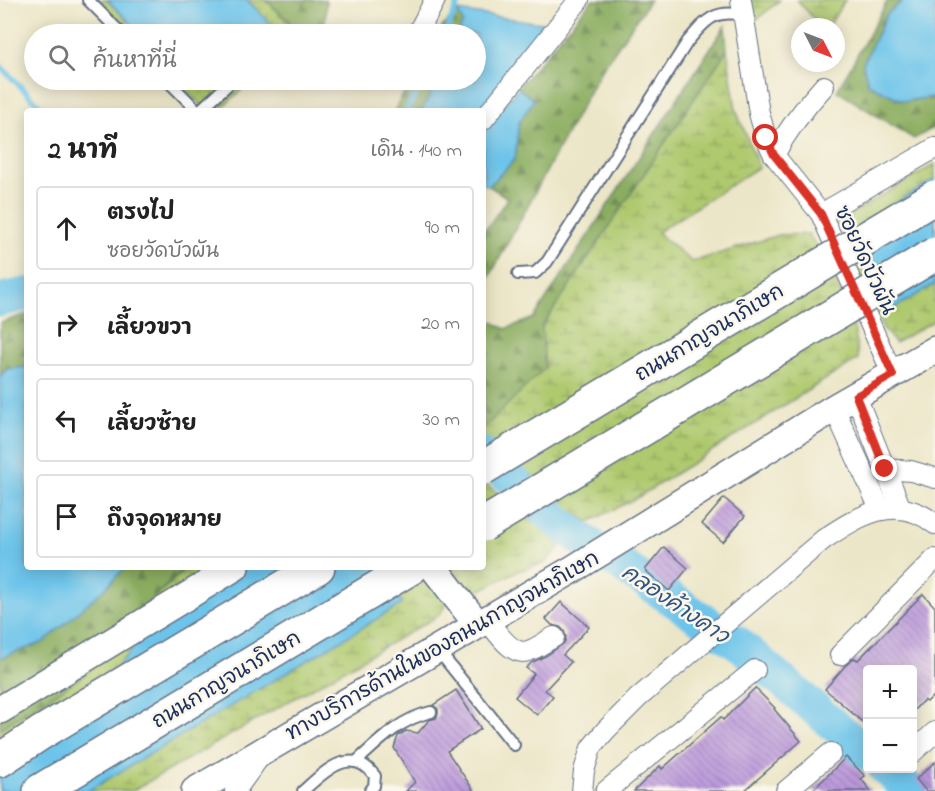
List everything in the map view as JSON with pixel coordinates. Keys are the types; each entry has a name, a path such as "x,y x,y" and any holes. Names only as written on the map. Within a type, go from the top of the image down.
{"highway":[{"name":"ถนนกาญจนาภิเษก","path":"486,466 935,197"},
{"path":"486,523 935,254"},
{"path":"0,760 41,733 313,570"},
{"name":"ถนนกาญจนาภิเษก","path":"40,791 407,570"}],"main road":[{"name":"ทางบริการด้านในของถนนกาญจนาภิเษก","path":"195,791 570,571 845,402 935,350"},
{"path":"0,711 230,570"},
{"path":"436,570 482,622"}],"street":[{"path":"422,24 435,0"},
{"path":"486,116 579,0"},
{"name":"ซอยวัดบัวผัน","path":"742,7 759,113 766,138 774,155 821,214 893,375"},
{"path":"774,155 786,132 824,86"},
{"path":"821,214 935,148"},
{"path":"845,402 885,469 901,509"},
{"path":"845,402 880,509"},
{"path":"885,469 910,471 935,478"},
{"path":"582,791 584,771 591,748 605,731 639,698 824,539 852,521 880,509 901,509 927,518 935,524"},
{"path":"840,655 935,559"},
{"path":"482,622 513,649 520,652 528,651 554,637"},
{"path":"606,791 755,670"},
{"path":"917,748 935,732"},
{"path":"241,789 267,748"},
{"path":"786,791 831,753"}],"lane":[{"path":"88,0 112,24"},
{"path":"518,274 535,273 547,262 688,41 705,21 719,13 742,7"},
{"path":"177,90 196,108"},
{"path":"202,108 222,90"},
{"path":"437,649 514,745"},
{"path":"356,762 397,726 414,716 431,712"},
{"path":"303,791 330,767 342,762 356,762 369,768 375,777 374,786 370,791"}],"green space":[{"path":"96,0 107,0 132,24 120,24"},
{"path":"247,0 266,0 290,23 271,24"},
{"path":"266,0 326,0 325,24 290,23"},
{"path":"592,0 650,0 600,72 486,283 486,228 508,198 489,186 515,159 519,122 534,100 518,88"},
{"path":"751,0 780,0 756,20"},
{"path":"797,0 845,0 834,18 813,18"},
{"path":"888,0 904,0 887,14 863,64 868,84 903,101 935,97 935,127 914,139 837,91"},
{"path":"457,11 463,22 462,24 445,24"},
{"path":"725,26 727,50 542,327 545,368 486,426 486,318 505,329 534,318"},
{"path":"727,50 736,110 759,167 657,232 692,262 779,235 809,234 848,309 857,342 858,359 635,499 589,522 554,502 486,438 486,426 545,368 542,327"},
{"path":"185,90 242,90 221,108 204,108"},
{"path":"406,90 432,90 423,108 396,108"},
{"path":"935,164 935,320 895,343 883,328 834,224"},
{"path":"24,315 24,367 8,369 0,376 0,323"},
{"path":"486,483 528,518 564,542 545,563 515,572 469,596 445,570 486,570"},
{"path":"123,570 181,571 144,607 85,675 0,729 0,658 104,589"},
{"path":"185,570 425,570 449,601 438,616 132,791 0,791 0,729 85,675 144,607"}],"water":[{"path":"107,0 247,0 271,24 132,24"},
{"path":"904,0 935,0 935,97 903,101 868,84 863,64 887,14"},
{"path":"457,11 549,24 480,108 423,108 432,90 486,90 486,24 462,24"},
{"path":"518,88 534,100 519,122 515,159 489,186 486,185 486,127"},
{"path":"935,179 935,284 893,309 877,300 861,262 854,236 861,223"},
{"path":"24,367 24,570 123,570 44,642 0,658 0,376 8,369"},
{"path":"219,570 389,570 402,604 88,791 0,791 0,748 107,678 181,595"}],"building":[{"path":"724,498 745,516 723,542 702,524"},
{"path":"664,547 688,568 669,591 645,570"},
{"path":"923,594 935,607 935,694 927,702 924,700 917,707 917,665 863,665 863,722 825,689 854,658 858,660"},
{"path":"561,602 589,627 563,655 571,662 545,690 553,696 537,715 515,697 534,674 526,668 564,643 566,637 564,631 546,619"},
{"path":"755,688 775,708 801,741 744,791 634,791 660,766 662,769 721,717 723,720"},
{"path":"456,690 481,729 447,751 474,791 406,791 415,782 394,748 398,736 406,731 418,733 429,720 436,718 438,709 433,705"},
{"path":"846,757 865,776 861,779 871,791 812,791"},
{"path":"935,762 935,791 926,791 916,779"}],"waterway":[{"path":"449,24 460,0"},
{"path":"0,66 24,90"},
{"path":"24,90 42,108"},
{"path":"408,108 418,90"},
{"name":"คลองค้างคาว","path":"0,300 24,295"},
{"name":"คลองค้างคาว","path":"486,457 567,529 739,644 863,750"},
{"name":"คลองค้างคาว","path":"891,773 911,791"}],"route":[{"path":"766,138 774,155 821,214 893,375 856,396 885,469"}]}
